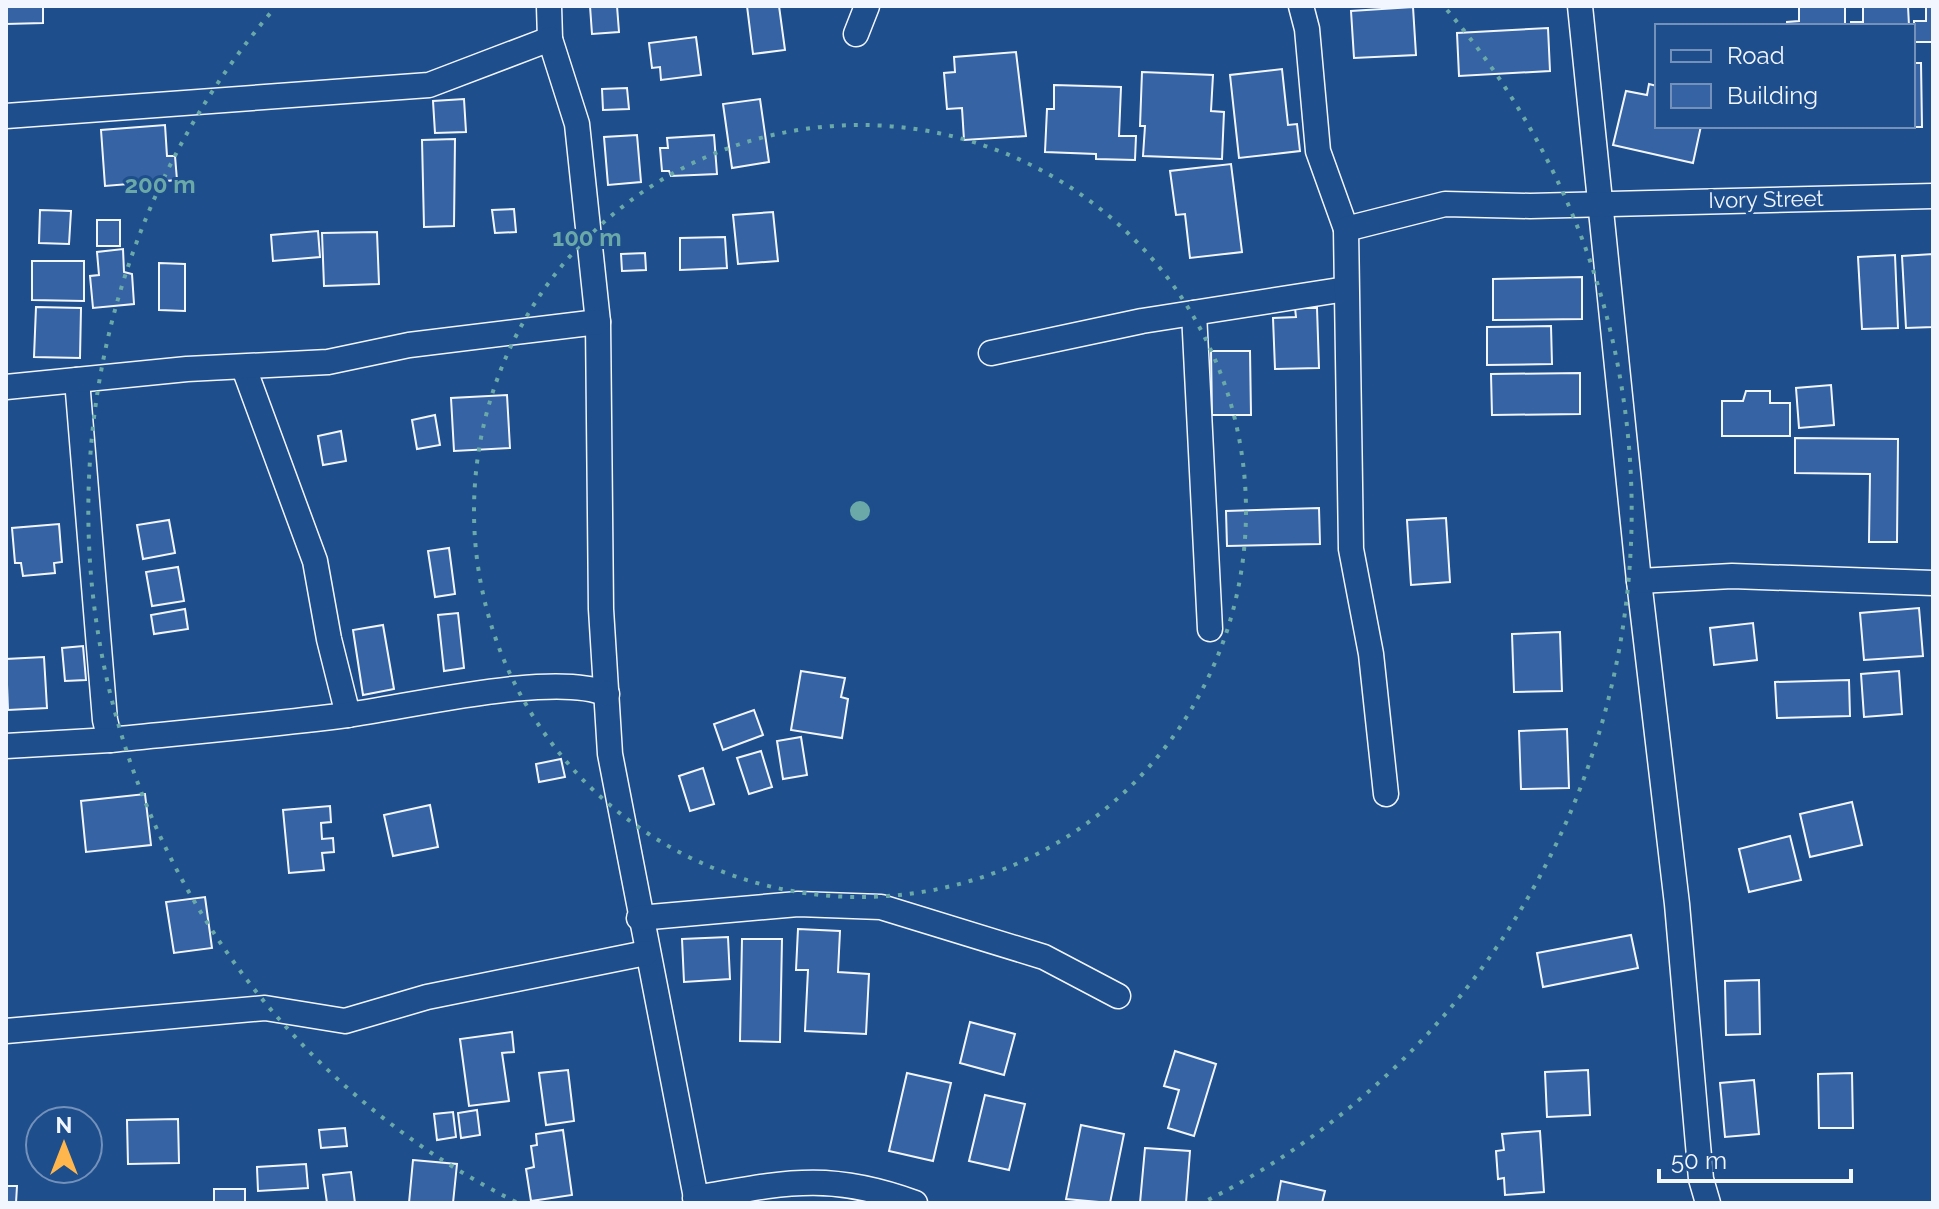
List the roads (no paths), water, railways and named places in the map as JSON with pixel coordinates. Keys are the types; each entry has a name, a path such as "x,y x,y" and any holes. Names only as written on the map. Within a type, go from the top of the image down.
{"street":[{"path":"549,6 550,39 577,124 598,322 601,609 610,754 639,918 696,1200 794,1181 843,1183 915,1203"},
{"path":"856,34 867,6"},
{"path":"1301,6 1319,159 1346,229 1351,549 1371,654 1386,794"},
{"path":"1580,6 1593,104 1600,202 1639,581 1677,904 1701,1179 1708,1203"},
{"path":"6,116 429,85 550,39"},
{"name":"Ivory Street","path":"1346,229 1445,204 1530,206 1933,196"},
{"path":"991,353 1194,313 1346,289"},
{"path":"1194,313 1210,629"},
{"path":"6,387 187,369 328,362 409,345 598,322"},
{"path":"244,368 315,561 329,639 348,715"},
{"path":"77,380 105,720 110,740"},
{"path":"1639,581 1732,576 1933,583"},
{"path":"6,746 110,740 348,715 501,691 586,685 607,694"},
{"path":"639,918 798,904 881,907 1044,957 1118,996"},
{"path":"6,1031 265,1008 345,1021 427,997 646,953"}]}
